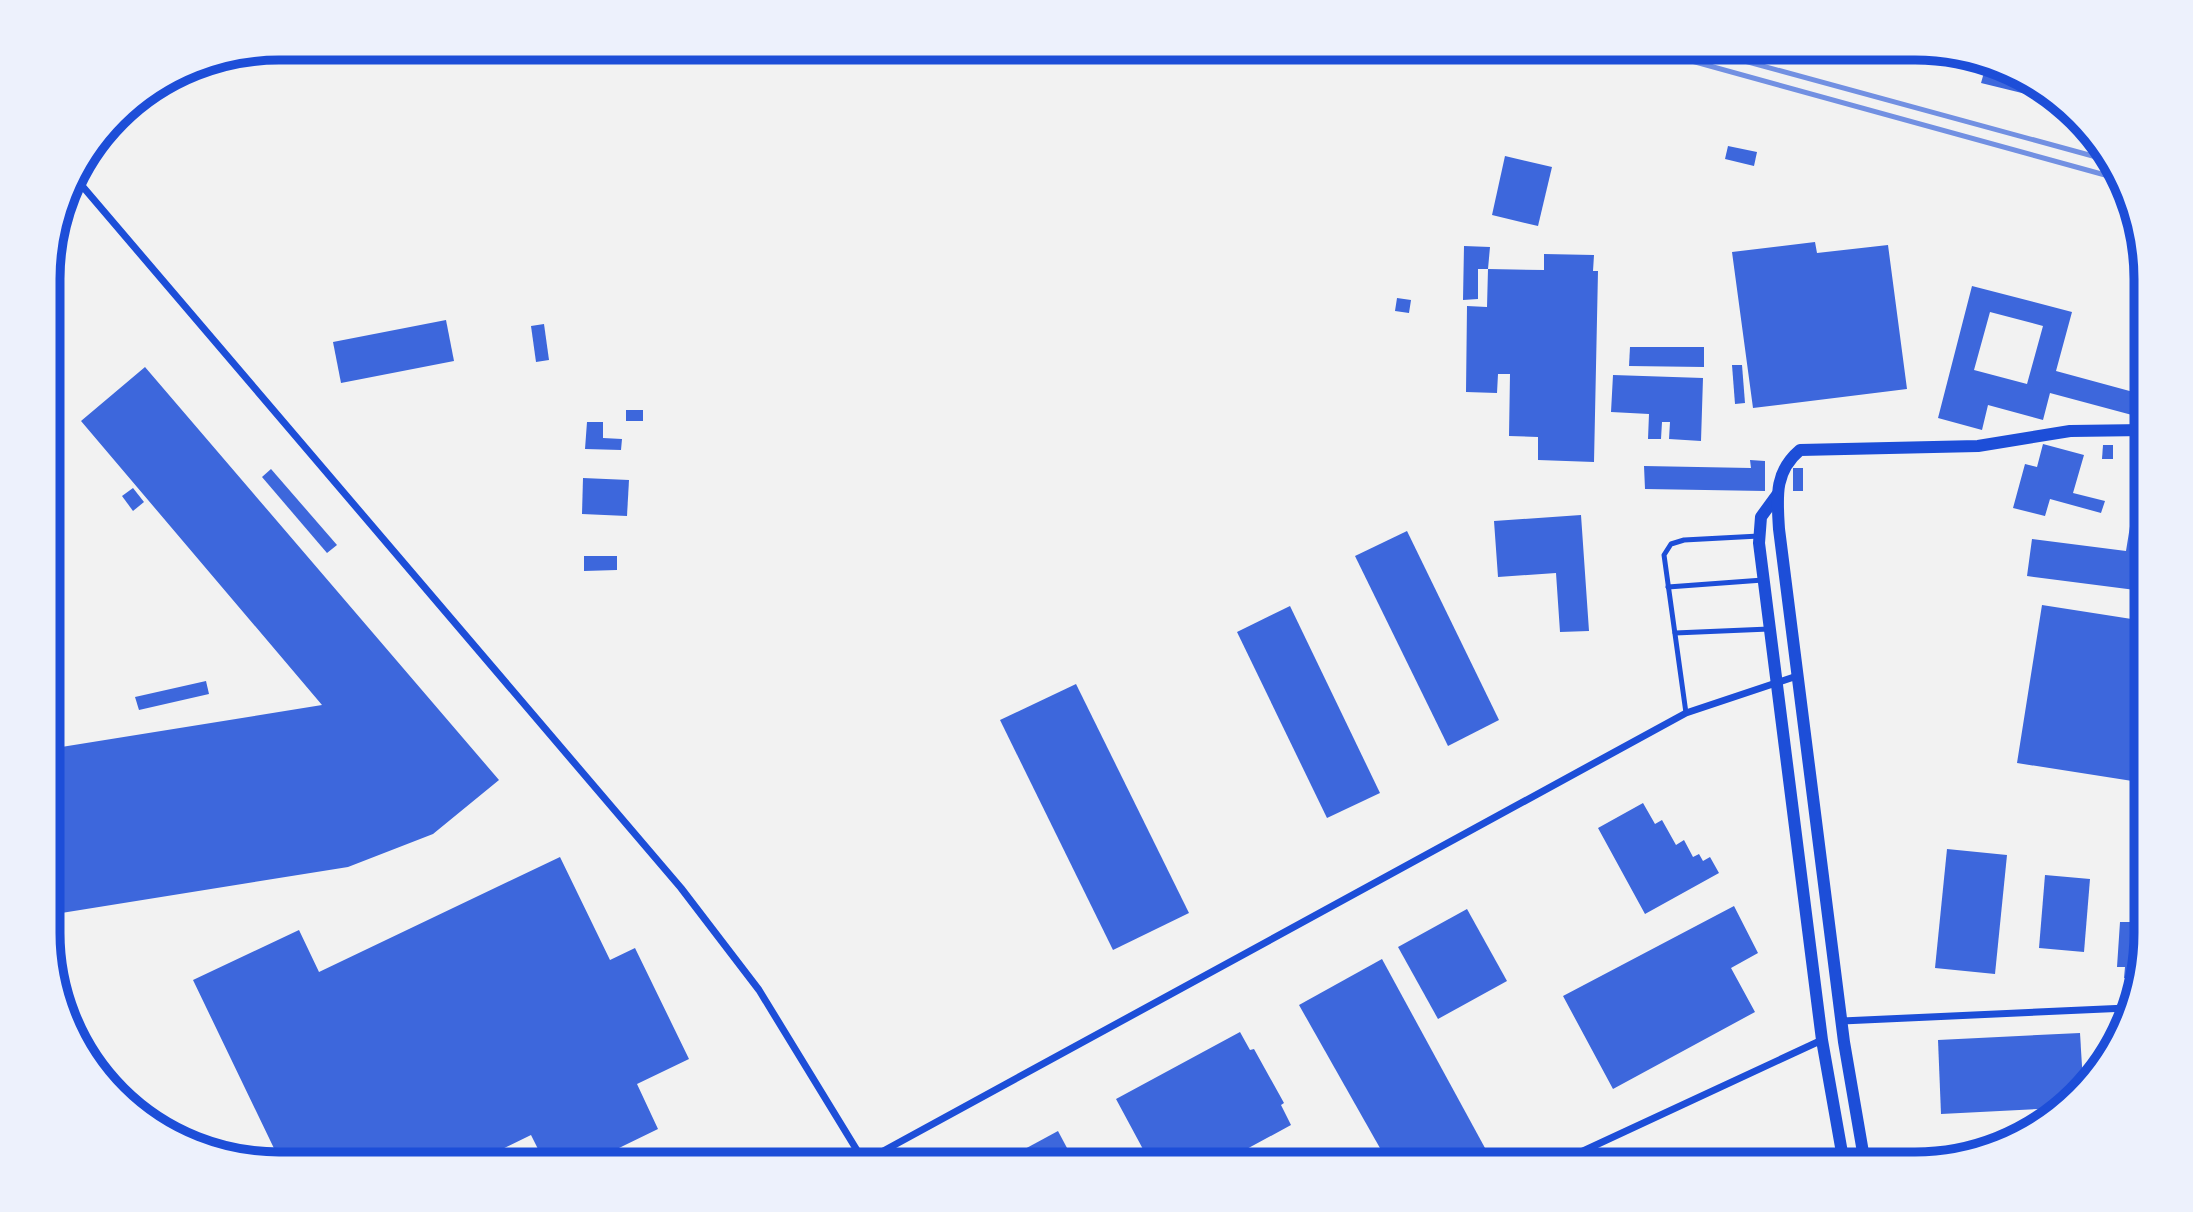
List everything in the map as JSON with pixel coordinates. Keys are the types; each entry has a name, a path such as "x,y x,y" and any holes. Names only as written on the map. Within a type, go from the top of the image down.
{"street":[{"path":"81,184 681,888 759,990 858,1152"},
{"path":"1863,1152 1842,1021 1797,676 1777,495 1785,463 1800,450 1978,446 2070,431 2133,430"},
{"path":"1777,495 1761,517 1759,536 1822,1040 1842,1152"},
{"path":"885,1152 1686,713 1797,676"},
{"path":"1842,1021 2120,1008"},
{"path":"1581,1152 1822,1040"}],"lane":[{"path":"1686,713 1664,555 1671,544 1684,540 1759,536"},
{"path":"1668,587 1764,580"},
{"path":"1675,633 1769,629"}],"building":[{"path":"1984,71 2027,91 2026,94 1981,83"},
{"path":"1728,146 1757,152 1754,166 1725,159"},
{"path":"1505,156 1552,167 1538,226 1492,215"},
{"path":"1815,242 1817,253 1888,245 1907,389 1753,408 1732,252"},
{"path":"1464,246 1490,247 1488,269 1478,269 1478,299 1463,300"},
{"path":"1544,254 1594,255 1593,271 1598,271 1594,462 1538,460 1538,437 1509,436 1510,374 1498,374 1497,393 1466,392 1467,306 1487,307 1488,269 1544,270"},
{"path":"1972,286 2072,312 2056,371 2133,392 2132,415 2050,393 2043,420 1988,405 1982,430 1938,418","holes":["1990,312 2043,326 2027,384 1974,370"]},
{"path":"1397,298 1411,300 1409,313 1395,311"},
{"path":"446,320 454,361 341,383 333,342"},
{"path":"544,324 549,360 536,362 531,326"},
{"path":"1630,347 1704,347 1704,367 1629,366"},
{"path":"1732,365 1742,365 1745,403 1735,404"},
{"path":"145,367 499,780 433,834 348,867 60,913 60,747 322,705 81,421"},
{"path":"1613,375 1703,378 1701,441 1669,439 1670,422 1662,422 1661,439 1648,439 1649,414 1611,412"},
{"path":"626,410 643,410 643,421 626,421"},
{"path":"587,422 603,422 603,438 622,439 621,450 585,449"},
{"path":"2043,444 2084,455 2073,493 2105,501 2101,513 2050,499 2045,516 2013,508 2025,464 2037,467"},
{"path":"2103,445 2113,445 2113,459 2102,459"},
{"path":"1750,460 1765,461 1765,491 1645,489 1644,466 1751,468"},
{"path":"1793,468 1803,468 1803,491 1793,491"},
{"path":"271,469 337,545 327,553 262,477"},
{"path":"583,478 629,480 627,516 582,514"},
{"path":"133,488 144,502 133,511 122,496"},
{"path":"2133,508 2133,590 2027,576 2032,539 2126,551"},
{"path":"1581,515 1589,631 1560,632 1556,573 1498,577 1494,521"},
{"path":"1407,531 1499,720 1448,746 1355,556"},
{"path":"584,556 617,556 617,570 584,571"},
{"path":"2042,605 2133,619 2133,781 2017,763"},
{"path":"1290,606 1380,793 1327,818 1237,632"},
{"path":"206,681 209,694 139,710 135,697"},
{"path":"1076,684 1189,913 1113,950 1000,720"},
{"path":"1643,803 1655,824 1662,820 1676,845 1684,840 1693,857 1699,854 1703,861 1710,857 1719,873 1645,914 1598,828"},
{"path":"1947,849 2007,855 1995,974 1935,968"},
{"path":"560,857 610,960 635,948 689,1059 637,1084 658,1129 611,1152 540,1152 531,1135 496,1152 276,1152 193,980 299,930 319,972"},
{"path":"2045,875 2090,879 2084,952 2039,948"},
{"path":"2132,902 2132,962 2129,978 2124,978 2125,967 2117,967 2120,922 2131,922"},
{"path":"1734,906 1758,953 1731,968 1755,1012 1613,1089 1563,996"},
{"path":"1467,909 1507,981 1438,1019 1398,947"},
{"path":"1382,959 1485,1148 1476,1152 1382,1152 1299,1005"},
{"path":"1240,1032 1250,1050 1254,1049 1284,1103 1281,1105 1291,1125 1241,1152 1145,1152 1116,1099"},
{"path":"2080,1033 2082,1074 2045,1109 1941,1114 1938,1040"},
{"path":"1058,1131 1069,1152 1019,1152"}],"railway":[{"path":"1688,60 2107,176"},
{"path":"1741,60 2096,157"}]}
